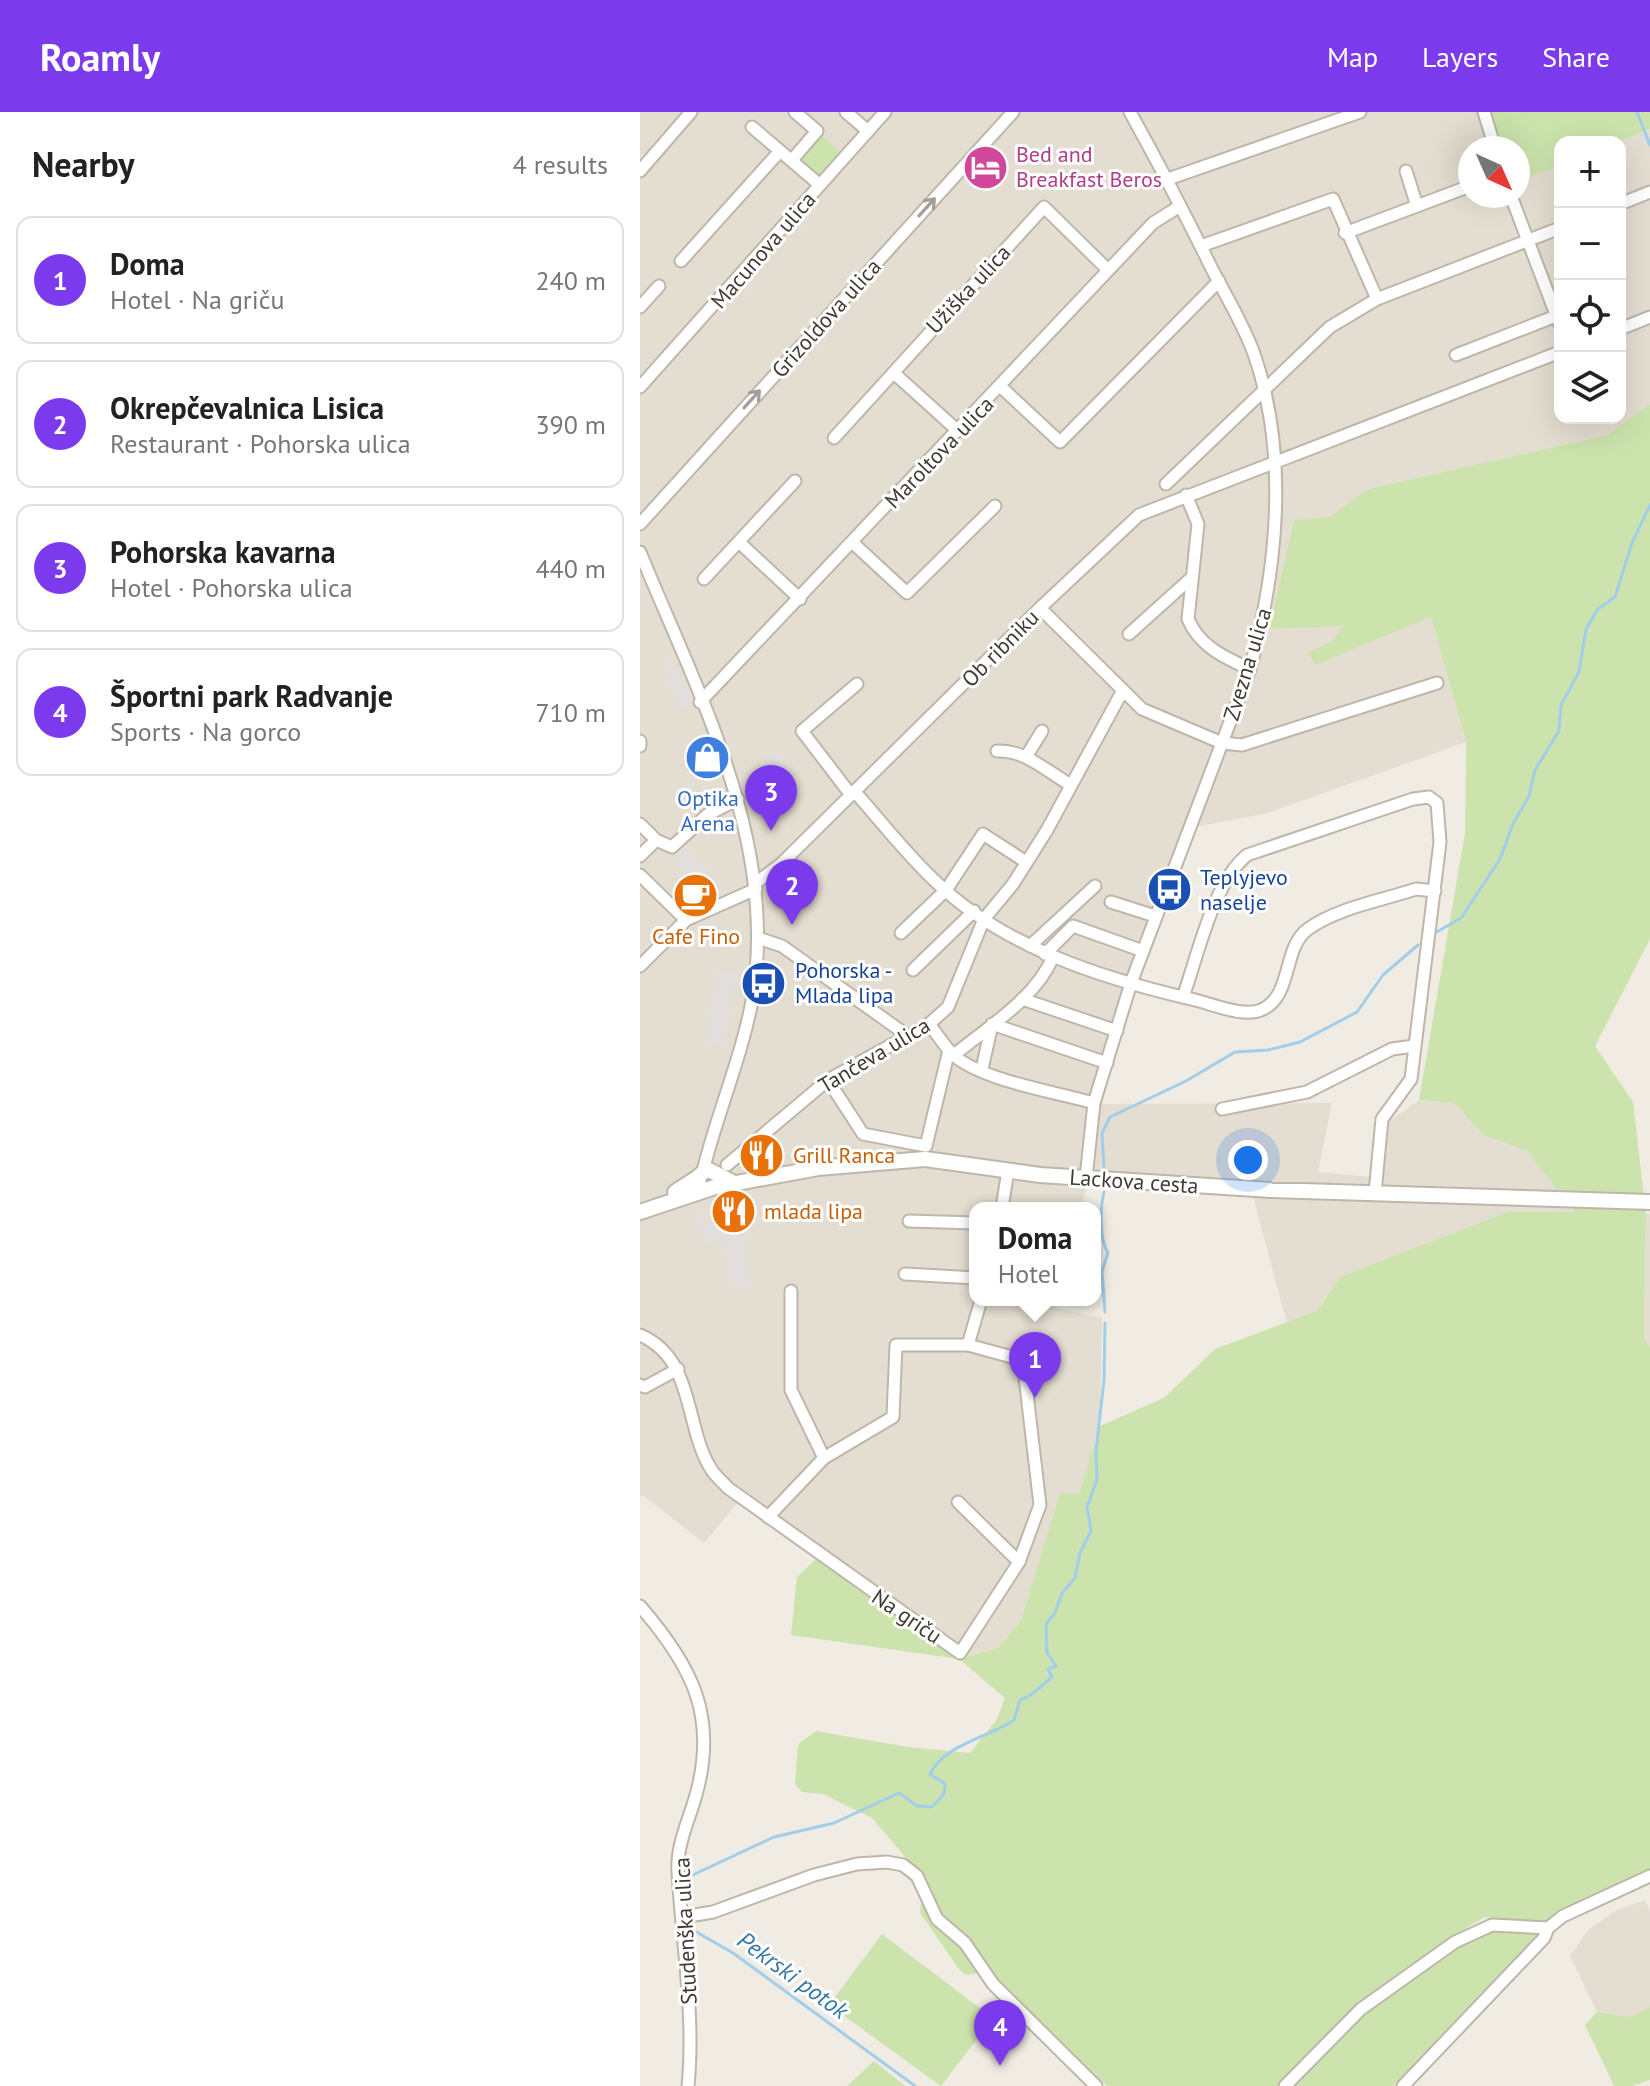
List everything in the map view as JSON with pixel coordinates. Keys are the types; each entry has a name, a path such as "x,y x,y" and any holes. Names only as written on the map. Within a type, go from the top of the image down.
{"street":[{"path":"640,171 691,112"},
{"path":"792,160 817,131 795,112"},
{"path":"846,112 868,131"},
{"name":"Macunova ulica","path":"640,387 885,112"},
{"name":"Grizoldova ulica","path":"640,524 1013,112"},
{"name":"Zvezna ulica","path":"1086,1178 1094,1103 1155,916 1250,669 1263,624 1271,565 1275,461 1264,389 1247,337 1168,179 1130,112"},
{"path":"1168,179 1360,112"},
{"path":"1484,112 1491,136"},
{"path":"752,127 820,185"},
{"path":"681,261 780,151"},
{"path":"1406,171 1417,206"},
{"path":"1345,233 1458,191"},
{"path":"1626,202 1650,192"},
{"path":"1201,246 1333,199 1345,233 1377,299"},
{"name":"Maroltova ulica","path":"700,702 1001,387 1107,269 1153,223 1180,206"},
{"name":"Užiška ulica","path":"834,438 1044,207 1107,269"},
{"path":"1515,208 1554,311"},
{"path":"1166,484 1330,327 1377,299 1554,231"},
{"path":"1001,387 1060,442 1219,281"},
{"path":"640,307 659,286"},
{"path":"1626,327 1650,317"},
{"path":"1456,355 1554,322"},
{"name":"Ob ribniku","path":"686,920 756,886 781,864 1040,608 1134,520 1150,509 1554,354"},
{"path":"895,374 958,431"},
{"path":"704,579 795,481"},
{"path":"1186,495 1198,524 1187,608 1192,630 1226,658 1250,669"},
{"path":"853,543 907,593 995,506"},
{"path":"740,543 800,599"},
{"path":"640,552 738,799 756,886 758,938 745,1029 709,1153 712,1176"},
{"path":"1129,634 1191,579"},
{"path":"1040,608 1142,709 1222,743 1242,745 1437,683"},
{"path":"857,684 802,731 852,793 946,890 979,915 1049,955 1131,983 1250,1013 1259,1012 1270,1006 1281,989 1295,943 1308,929 1416,889 1435,891"},
{"path":"913,970 1013,884 1047,830 1069,784 1122,692"},
{"path":"1026,757 1042,731"},
{"path":"997,751 1010,750 1026,757 1069,784"},
{"path":"1183,997 1224,884 1235,865 1247,855 1361,815 1429,797 1437,803 1441,815 1435,891 1411,1079 1382,1119 1375,1193"},
{"path":"640,824 656,840 672,847 707,815 738,799"},
{"path":"901,933 946,890 983,834 1026,862"},
{"path":"640,856 656,840"},
{"path":"640,875 686,920 640,966"},
{"path":"1030,946 1095,886"},
{"path":"1111,902 1155,916"},
{"name":"Tančeva ulica","path":"712,1176 828,1080 929,1024 948,1007 979,915"},
{"path":"828,1080 863,1134 926,1146 951,1052 992,1024 1045,976 1049,955 1073,926 1143,951"},
{"path":"758,938 782,946 908,1036"},
{"path":"1022,999 1117,1031"},
{"path":"929,1024 951,1052 982,1069 1033,1088 1094,1103"},
{"path":"992,1024 1107,1063"},
{"path":"982,1069 992,1024"},
{"path":"1222,1109 1307,1092 1392,1049 1414,1046"},
{"name":"Lackova cesta","path":"640,1211 712,1176 734,1183 818,1168 925,1159 1086,1178 1375,1193 1650,1202"},
{"path":"1003,1202 1008,1170"},
{"path":"909,1221 969,1223"},
{"path":"905,1274 969,1278"},
{"path":"791,1291 791,1390 824,1458"},
{"path":"968,1345 979,1306"},
{"name":"Na griču","path":"640,1335 657,1342 678,1369 711,1469 728,1488 768,1517 960,1653 1019,1562 1040,1505 1023,1360 968,1345 896,1345 893,1417 824,1458 768,1517"},
{"path":"640,1385 645,1387 678,1369"},
{"path":"958,1502 1019,1562"},
{"name":"Studenška ulica","path":"640,1606 656,1624 687,1675 703,1712 706,1751 680,1849 679,1882 689,2014 688,2086"},
{"path":"683,1924 814,1875 872,1862 895,1863 917,1876 929,1908 965,1943 993,1984 1096,2086"},
{"path":"1403,2086 1544,1938 1548,1928 1563,1916 1650,1876"},
{"path":"1285,2086 1361,2009 1455,1942 1492,1925 1548,1928"}],"shaded area":[{"path":"640,112 1489,112 1496,136 1458,136 1458,208 1530,208 1530,176 1554,167 1554,424 1622,424 1607,435 1368,489 1330,518 1294,520 1269,629 1344,625 1332,641 1308,653 1316,665 1431,617 1466,742 1268,813 1194,827 1088,1104 1332,1103 1318,1172 1382,1178 1388,1122 1419,1100 1454,1103 1483,1135 1527,1151 1576,1212 1507,1212 1340,1277 1317,1311 1287,1324 1253,1196 1087,1186 1083,1202 969,1202 969,1306 1056,1306 1102,1318 1100,1426 1079,1494 1060,1494 1021,1620 998,1648 959,1659 739,1501 704,1543 644,1496 640,1497"},
{"path":"1650,129 1650,404 1626,421 1626,138"},
{"path":"673,661 694,705 680,710 662,665"},
{"path":"776,749 793,775 770,789 763,778 770,774 761,760"},
{"path":"685,848 723,885 710,897 673,861"},
{"path":"717,971 737,973 724,1045 705,1043"},
{"path":"703,1214 705,1224 727,1219 729,1227 737,1226 747,1239 751,1287 730,1289 725,1239 704,1244 694,1217"},
{"path":"1646,1214 1650,1214 1650,1347 1644,1339"},
{"path":"1645,1900 1650,1911 1650,2007 1629,2017 1597,2012 1570,1956 1588,1930 1615,1911"}],"green space":[{"path":"1489,112 1650,112 1650,129 1626,138 1626,136 1554,136 1554,167 1530,176 1530,136 1496,136"},
{"path":"821,134 844,156 823,181 799,161"},
{"path":"1650,404 1650,939 1595,1046 1633,1102 1646,1214 1644,1339 1650,1347 1650,1873 1562,1912 1542,1925 1485,1917 1461,1931 1539,1932 1539,1937 1393,2086 1107,2086 1021,2008 996,1976 988,1972 966,1975 959,1969 920,1913 921,1902 933,1890 872,1818 823,1794 802,1792 795,1784 798,1744 816,1731 908,1747 970,1753 997,1719 1005,1698 959,1659 998,1648 1021,1620 1060,1493 1079,1494 1100,1426 1164,1398 1215,1349 1317,1311 1340,1277 1507,1212 1575,1212 1527,1151 1483,1135 1454,1103 1419,1100 1465,833 1466,742 1431,617 1316,665 1307,653 1332,641 1343,626 1269,629 1294,520 1330,517 1368,489 1607,435"},
{"path":"816,1559 959,1659 791,1635 797,1577"},
{"path":"882,1934 993,2018 941,2086 829,2005"},
{"path":"1650,2007 1650,2080 1632,2086 1614,2086 1585,2025 1597,2012 1629,2017"},
{"path":"874,2061 905,2086 847,2086"}],"waterway":[{"path":"1637,112 1650,145"},
{"path":"1435,933 1461,918 1500,859 1513,824 1529,796 1535,770 1559,731 1561,705 1579,672 1586,629 1598,609 1615,597 1632,543 1650,505"},
{"path":"1104,1169 1102,1133 1110,1117 1186,1081 1235,1052 1268,1050 1300,1042 1357,1012 1383,975 1418,945"},
{"path":"1104,1192 1101,1223 1108,1253 1102,1271 1105,1312"},
{"path":"682,1880 774,1837 834,1823 899,1793 917,1806 932,1807 944,1794 945,1784 930,1774 937,1764 956,1748 1014,1720 1020,1700 1052,1677 1048,1669 1056,1666 1047,1653 1046,1624 1055,1613 1062,1593 1075,1578 1080,1553 1091,1531 1087,1507 1097,1480 1096,1451 1104,1380 1105,1323"},
{"name":"Pekrski potok","path":"686,1926 733,1953 915,2086"}],"place":[{"name":"Bed and Breakfast Beros","path":"985,167"},
{"name":"Optika Arena","path":"708,757"},
{"name":"Pohorska kavarna","path":"771,831"},
{"name":"Teplyjevo naselje","path":"1169,890"},
{"name":"Cafe Fino","path":"696,895"},
{"name":"Okrepčevalnica Lisica","path":"792,925"},
{"name":"Pohorska - Mlada lipa","path":"764,983"},
{"name":"Grill Ranca","path":"762,1155"},
{"name":"mlada lipa","path":"733,1211"},
{"name":"Doma","path":"1035,1398"},
{"name":"Športni park Radvanje","path":"1000,2066"}]}
